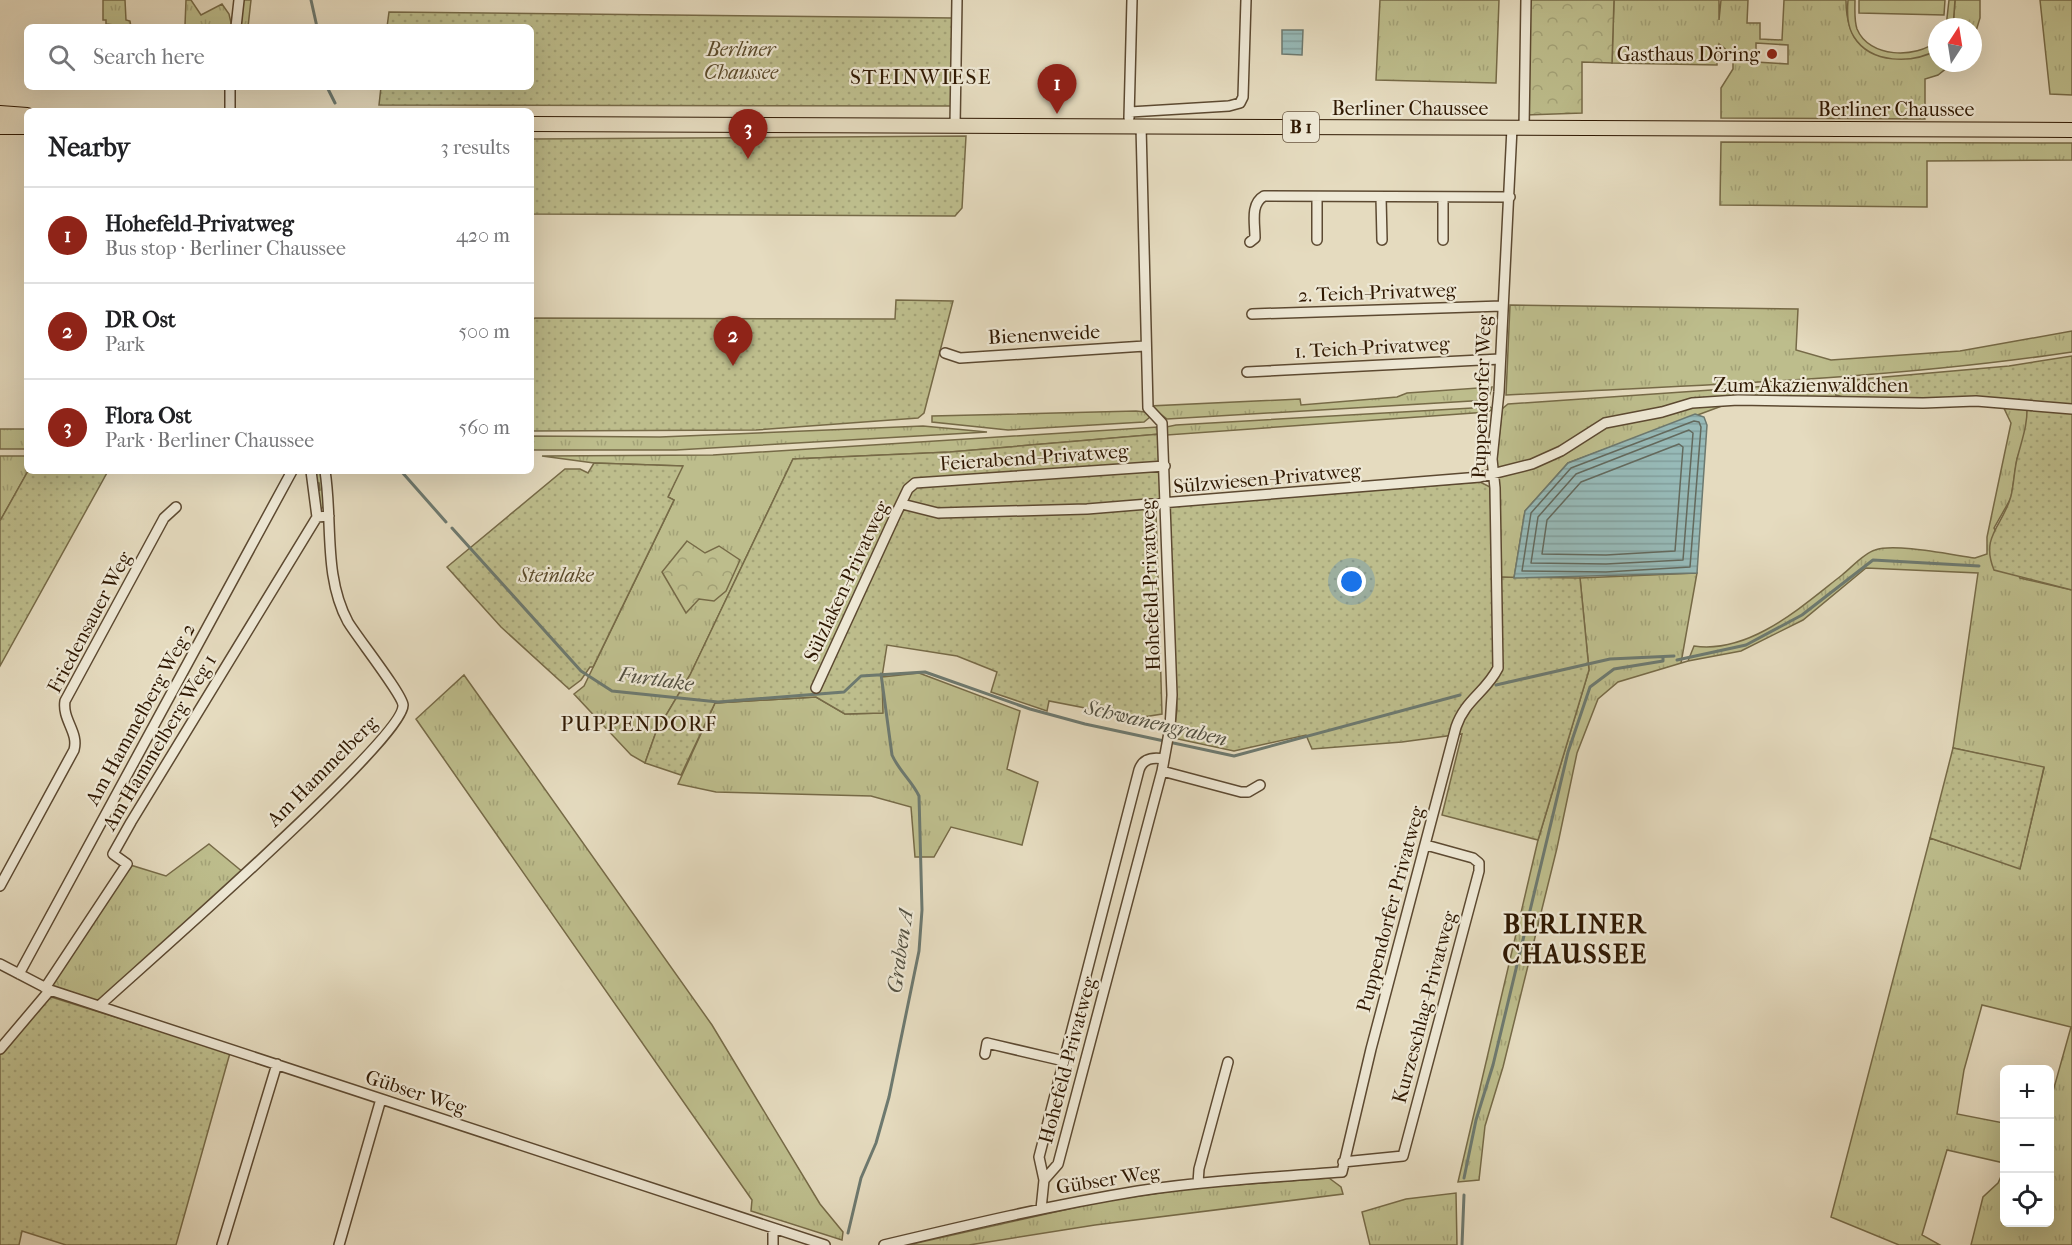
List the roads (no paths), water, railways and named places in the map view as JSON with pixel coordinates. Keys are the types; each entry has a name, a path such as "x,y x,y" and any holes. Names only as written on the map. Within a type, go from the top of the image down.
{"main road":[{"path":"0,113 24,115"},
{"name":"Berliner Chaussee","path":"534,124 955,126 1133,122 1518,128 2072,130"},
{"path":"0,127 24,127"}],"street":[{"path":"236,24 239,0"},
{"path":"955,126 957,0"},
{"name":"Hohefeld-Privatweg","path":"1044,1180 1058,1164 1162,771 1169,735 1172,695 1162,423 1148,408 1133,122 1132,0"},
{"path":"1133,122 1240,103 1246,0"},
{"name":"Puppendorfer Weg","path":"1498,668 1493,473 1502,306 1518,128 1526,0"},
{"path":"230,90 230,108"},
{"path":"1250,242 1255,238 1255,207 1258,200 1264,196 1510,197"},
{"path":"1317,197 1317,240"},
{"path":"1381,197 1382,240"},
{"path":"1443,197 1443,240"},
{"name":"2. Teich-Privatweg","path":"1252,314 1502,306"},
{"name":"Bienenweide","path":"945,353 960,358 1145,346"},
{"name":"1. Teich-Privatweg","path":"1247,372 1500,359"},
{"name":"Zum Akazienwäldchen","path":"1493,473 1532,464 1562,451 1605,423 1662,412 1692,403 1738,400 1923,404 1976,401 2072,409"},
{"name":"Feierabend-Privatweg","path":"908,489 915,483 1165,466"},
{"name":"Sülzwiesen-Privatweg","path":"902,504 938,513 1166,505 1176,501 1438,481 1493,473"},
{"name":"Am Hammelberg Weg 2","path":"19,974 290,474"},
{"path":"310,474 317,517 329,516"},
{"name":"Am Hammelberg","path":"99,1006 346,778 401,715 402,699 350,625 338,599 332,570 326,474"},
{"name":"Sülzlaken-Privatweg","path":"816,688 908,489"},
{"name":"Friedensauer Weg","path":"0,886 74,750 75,737 65,715 65,701 164,518 176,507"},
{"name":"Am Hammelberg Weg 1","path":"48,989 128,864 113,854 317,517"},
{"name":"Puppendorfer Privatweg","path":"1342,1172 1461,713 1492,680 1498,668"},
{"name":"Hohefeld-Privatweg","path":"1041,1209 1044,1180 1039,1157 1139,770 1142,763 1147,760 1165,755"},
{"path":"1162,771 1241,792 1248,792 1260,785"},
{"name":"Kurzeschlag-Privatweg","path":"1343,1162 1403,1156 1479,871 1479,863 1473,858 1426,845"},
{"name":"Gübser Weg","path":"0,964 48,989 825,1245"},
{"path":"0,1049 48,989"},
{"name":"Hohefeld-Privatweg","path":"985,1054 987,1043 1064,1061"},
{"path":"1198,1183 1199,1169 1228,1062"},
{"path":"222,1245 277,1065"},
{"path":"339,1245 381,1099"},
{"name":"Gübser Weg","path":"884,1245 1041,1209 1198,1183 1342,1172"},
{"path":"773,1229 773,1245"}],"water":[{"path":"1282,30 1303,30 1302,55 1282,54"},
{"path":"1695,414 1704,417 1707,425 1697,573 1514,578 1525,511 1568,463"}],"waterway":[{"name":"Furtlake","path":"311,0 316,24"},
{"name":"Furtlake","path":"328,90 335,103"},
{"name":"Furtlake","path":"404,474 446,522"},
{"name":"Schwanengraben","path":"452,528 581,671 612,691 718,702 844,692 861,676 925,672 1030,709 1085,724 1234,756 1460,695"},
{"name":"Schwanengraben","path":"1677,660 1746,645 1802,615 1873,560 1979,566"},
{"name":"Schwanengraben","path":"1496,685 1610,659 1674,656"},
{"path":"1464,1178 1476,1120 1493,1065 1568,752 1590,687 1614,669 1663,661 1663,658"},
{"name":"Graben A","path":"848,1233 861,1178 876,1143 889,1097 919,951 922,910 919,796 892,755 881,674"},
{"path":"1462,1245 1464,1195"}],"place":[{"name":"Gasthaus Döring","path":"1772,54"},
{"name":"Hohefeld-Privatweg","path":"1057,114"},
{"name":"Flora Ost","path":"748,159"},
{"name":"DR Ost","path":"733,366"}],"district":[{"name":"STEINWIESE","path":"921,77"},
{"name":"PUPPENDORF","path":"639,724"},
{"name":"BERLINER CHAUSSEE","path":"1575,939"}],"park label":[{"name":"Steinlake","path":"556,575"}]}
